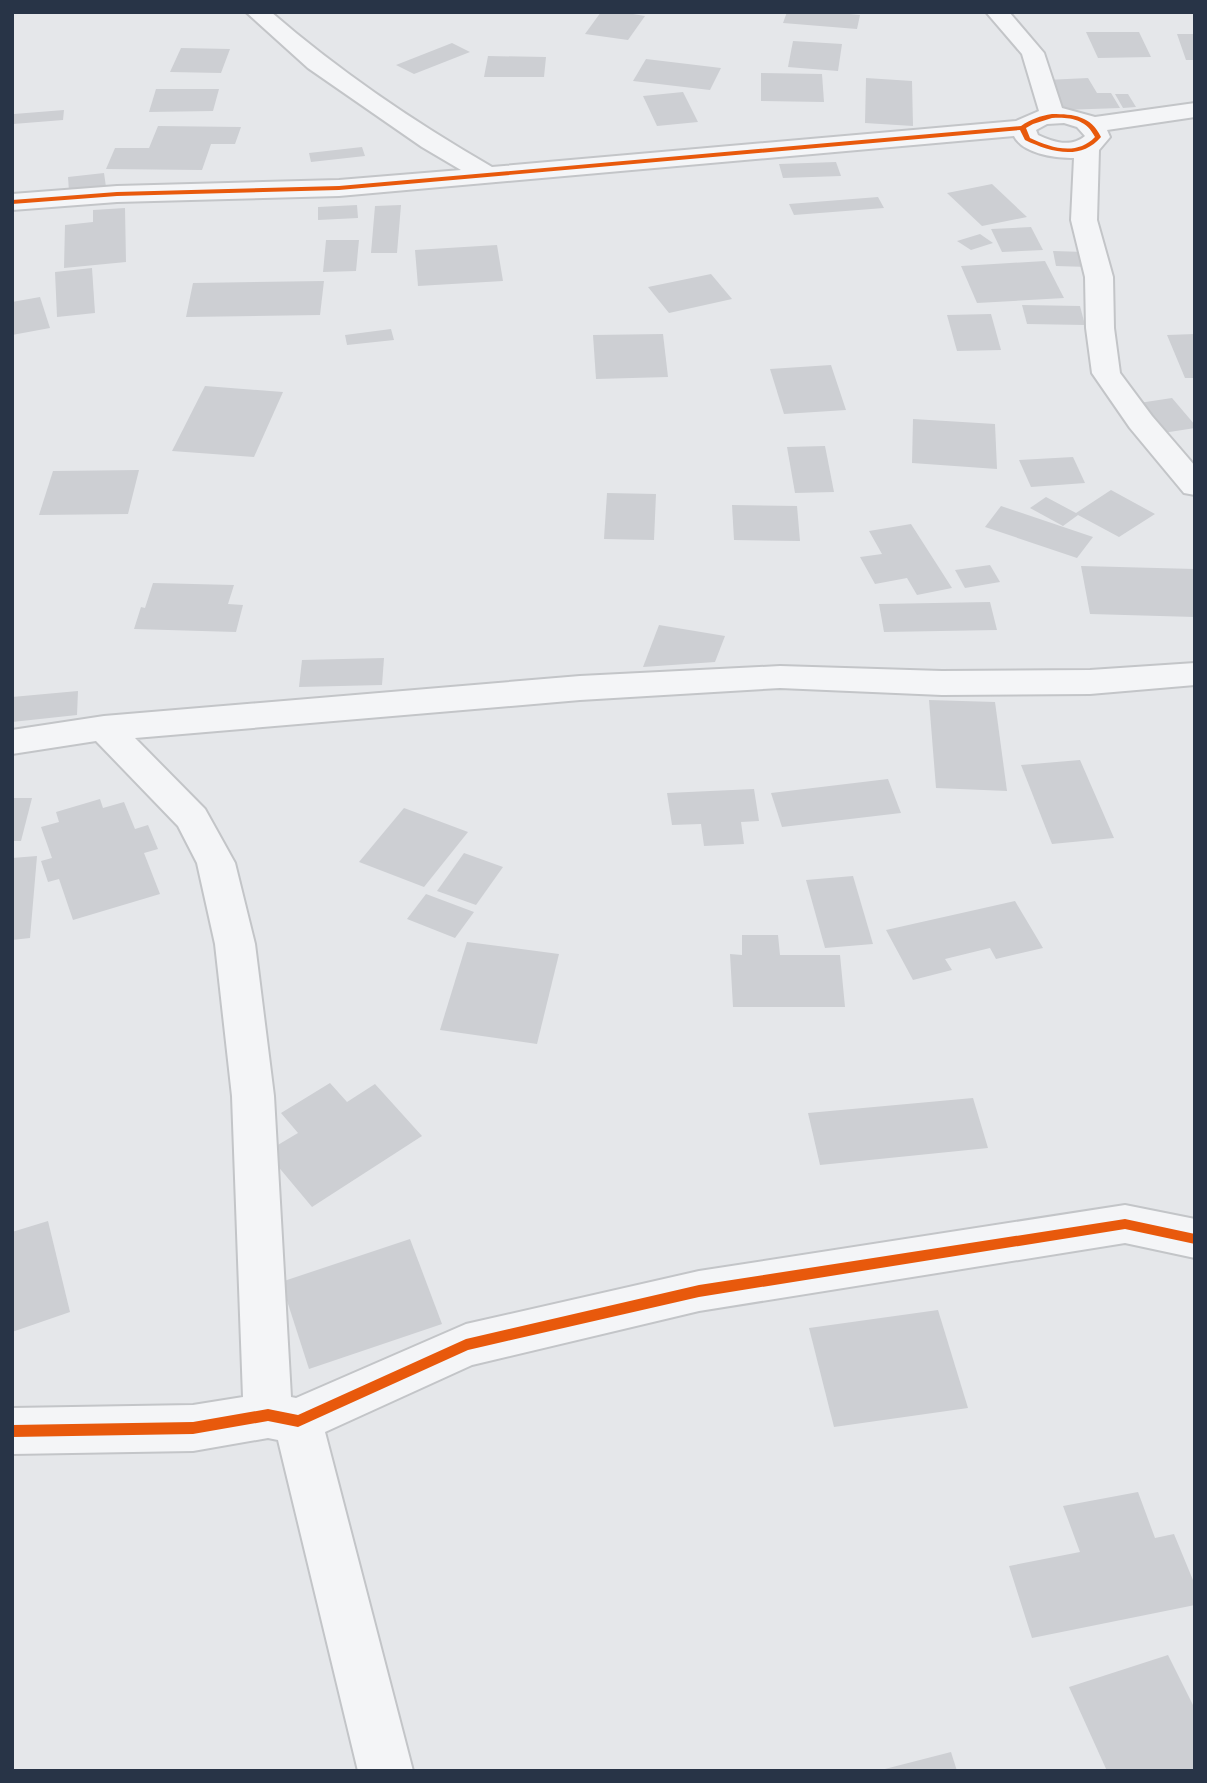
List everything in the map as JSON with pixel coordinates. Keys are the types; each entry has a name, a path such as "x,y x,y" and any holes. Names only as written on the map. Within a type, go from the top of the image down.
{"street":[{"path":"257,12 316,63 431,142 488,175"},
{"path":"997,12 1033,53 1052,116"},
{"path":"1023,128 1027,139 1044,147 1066,150 1089,136 1195,110"},
{"path":"12,202 117,194 339,188 1023,128 1038,118 1052,116 1080,120 1089,136 1083,220 1099,277 1100,328 1106,373 1141,422 1195,486"},
{"path":"12,742 104,727 580,688 754,678 942,683 1076,682 1195,674"},
{"path":"104,727 192,818 216,863 235,944 253,1096 283,1418 386,1771"},
{"path":"12,1431 193,1428 283,1418 466,1345 699,1291 1125,1224 1195,1239"}],"building":[{"path":"601,12 645,16 628,40 585,34"},
{"path":"787,12 860,15 857,29 783,23"},
{"path":"1086,32 1139,32 1151,57 1098,58"},
{"path":"1177,34 1195,34 1195,60 1186,60"},
{"path":"793,41 842,44 838,71 788,67"},
{"path":"452,43 470,52 414,74 396,65"},
{"path":"181,48 230,49 221,73 170,72"},
{"path":"488,56 546,57 544,77 484,77"},
{"path":"646,59 721,68 710,90 633,81"},
{"path":"761,73 822,74 824,102 761,101"},
{"path":"866,78 912,81 913,126 865,123"},
{"path":"1088,78 1097,93 1111,93 1120,108 1063,110 1046,80"},
{"path":"156,89 219,89 213,111 149,112"},
{"path":"683,92 698,122 657,126 643,96"},
{"path":"1115,94 1128,94 1136,107 1123,108"},
{"path":"64,110 63,120 13,124 14,114"},
{"path":"158,126 241,127 235,144 211,144 202,170 106,169 115,148 149,148"},
{"path":"362,147 365,156 311,162 309,153"},
{"path":"836,162 841,176 783,178 779,164"},
{"path":"104,173 106,187 69,191 68,177"},
{"path":"992,184 1027,217 982,226 947,193"},
{"path":"878,197 884,208 794,215 789,204"},
{"path":"357,205 358,218 318,220 318,207"},
{"path":"401,205 397,253 371,253 375,206"},
{"path":"125,208 126,262 64,268 65,225 93,222 93,210"},
{"path":"1031,227 1043,250 1002,252 991,229"},
{"path":"980,234 993,243 971,250 957,241"},
{"path":"326,240 359,240 356,271 323,272"},
{"path":"497,245 503,281 418,286 415,250"},
{"path":"1053,251 1085,252 1089,267 1056,266"},
{"path":"1045,261 1064,298 977,303 961,266"},
{"path":"92,268 95,313 57,317 55,272"},
{"path":"711,274 732,299 669,313 648,287"},
{"path":"324,281 320,315 186,317 193,283"},
{"path":"40,297 50,328 12,335 12,302"},
{"path":"1022,305 1080,306 1085,325 1027,324"},
{"path":"991,314 1001,350 957,351 947,315"},
{"path":"391,329 394,340 347,345 345,335"},
{"path":"663,334 668,377 596,379 593,335"},
{"path":"1195,334 1195,378 1185,378 1167,335"},
{"path":"831,365 846,410 784,414 770,369"},
{"path":"205,386 283,392 254,457 172,451"},
{"path":"1172,398 1195,428 1163,433 1139,403"},
{"path":"913,419 995,424 997,469 912,463"},
{"path":"825,446 834,492 795,493 787,447"},
{"path":"1073,457 1085,483 1031,487 1019,460"},
{"path":"139,470 128,514 39,515 53,471"},
{"path":"1111,490 1155,514 1119,537 1078,515 1063,526 1030,508 1046,497 1076,513"},
{"path":"607,493 656,494 654,540 604,539"},
{"path":"732,505 797,506 800,541 734,540"},
{"path":"1001,506 1093,537 1077,558 985,527"},
{"path":"911,524 952,588 917,595 907,578 875,584 860,557 882,554 869,531"},
{"path":"990,565 1000,582 965,588 955,570"},
{"path":"1081,566 1195,569 1195,617 1090,614"},
{"path":"153,583 234,585 228,604 243,605 236,632 134,629 141,607 145,608"},
{"path":"990,602 997,630 884,632 879,604"},
{"path":"659,625 725,636 715,662 643,667"},
{"path":"384,658 382,685 299,687 302,660"},
{"path":"78,691 77,715 12,722 12,697"},
{"path":"929,700 995,702 1007,791 936,788"},
{"path":"1080,760 1114,838 1052,844 1021,765"},
{"path":"888,779 901,813 782,827 771,793"},
{"path":"754,789 759,821 741,822 744,844 704,846 701,824 672,825 667,793"},
{"path":"12,798 32,798 21,841 12,841"},
{"path":"100,799 103,808 124,802 135,829 148,825 158,849 144,853 160,894 73,920 59,879 48,882 41,861 52,858 41,827 59,822 56,812"},
{"path":"404,808 468,832 424,887 359,862"},
{"path":"464,853 503,867 476,905 437,891"},
{"path":"37,856 30,938 12,940 12,858"},
{"path":"853,876 873,944 825,948 806,880"},
{"path":"426,894 474,912 455,938 407,919"},
{"path":"1015,901 1043,948 996,959 990,948 945,959 952,970 913,980 886,930"},
{"path":"742,935 778,935 780,955 840,955 845,1007 733,1007 730,954 742,955"},
{"path":"467,942 559,954 537,1044 440,1030"},
{"path":"330,1083 347,1102 375,1084 422,1136 312,1207 266,1152 298,1133 281,1113"},
{"path":"973,1098 988,1148 820,1165 808,1113"},
{"path":"48,1221 70,1312 12,1332 12,1232"},
{"path":"410,1239 442,1324 309,1369 281,1282"},
{"path":"938,1310 968,1408 834,1427 809,1328"},
{"path":"1138,1492 1155,1538 1174,1534 1195,1585 1195,1605 1032,1638 1009,1566 1080,1552 1063,1506"},
{"path":"1168,1655 1195,1709 1195,1771 1107,1771 1069,1687"},
{"path":"951,1752 957,1771 881,1771 881,1770"}],"cycle path":[{"path":"12,202 117,194 339,188 1023,128 1030,122 1052,116 1076,118 1086,122 1094,128 1098,137 1083,148 1054,149 1027,139 1023,128"},
{"path":"12,1431 193,1428 268,1415 298,1421 466,1345 699,1291 1125,1224 1195,1239"}]}
